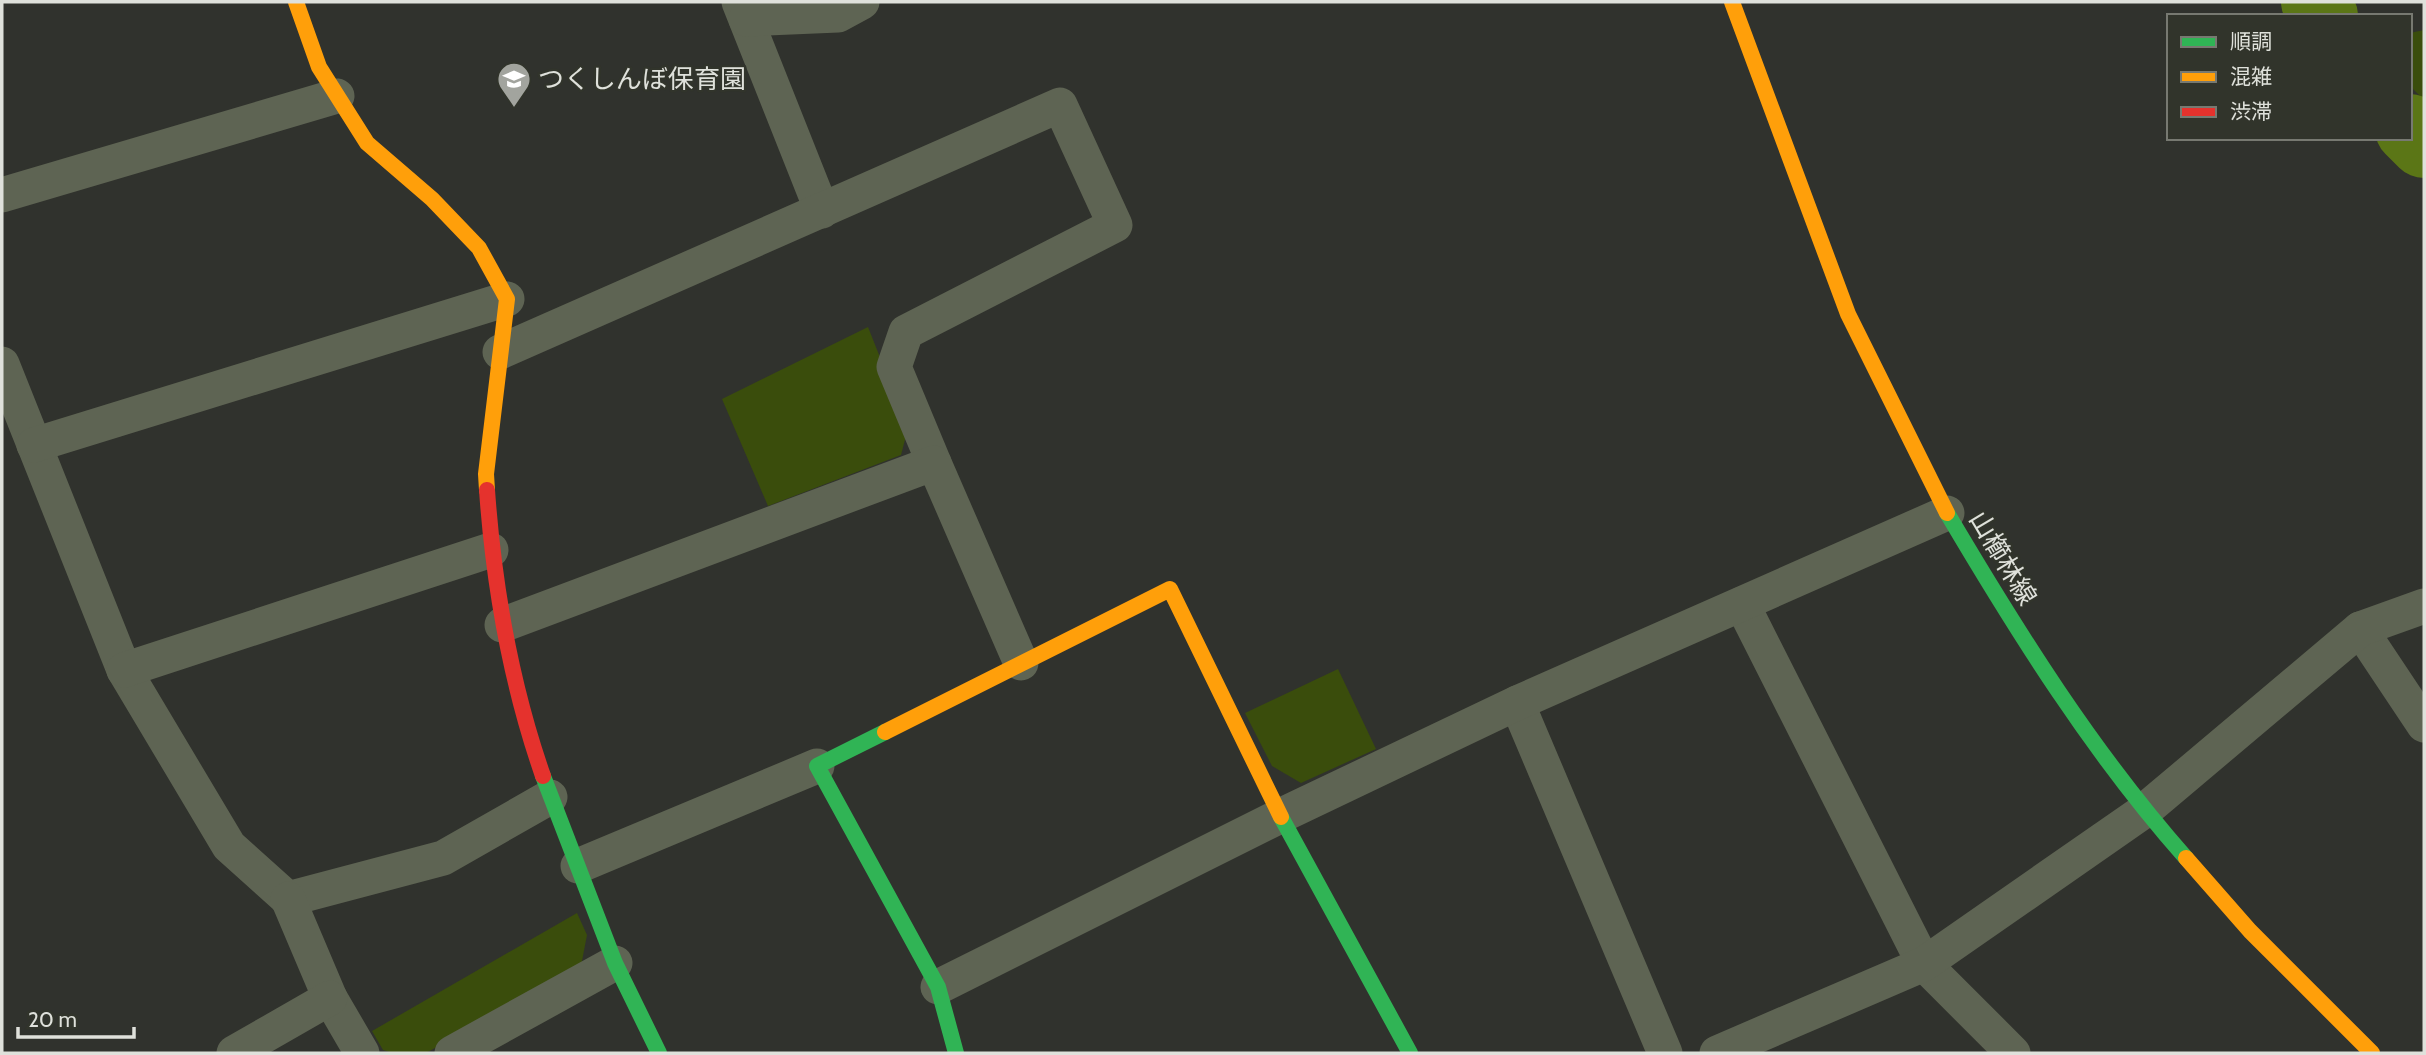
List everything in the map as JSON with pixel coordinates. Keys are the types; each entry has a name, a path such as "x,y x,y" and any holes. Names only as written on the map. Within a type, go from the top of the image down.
{"street":[{"path":"296,2 319,67 367,143 432,199 479,248 507,299 486,474 491,550 502,625 525,725 550,797 615,963 659,1053"},
{"path":"822,211 742,10 838,15 862,2"},
{"name":"山櫛林線","path":"1732,2 1848,314 1947,513 2025,642 2144,811 2250,932 2372,1053"},
{"path":"2,195 337,96"},
{"path":"500,352 1060,105 1115,225 906,332 894,367 1021,663"},
{"path":"34,445 507,299"},
{"path":"2,364 124,670 229,846 288,899 330,998 362,1053"},
{"path":"502,625 934,463"},
{"path":"938,987 1280,816 1517,703 1947,513"},
{"path":"124,670 491,550"},
{"path":"578,866 817,766 1170,589 1280,816 1410,1053"},
{"path":"1742,604 1924,964 2013,1053"},
{"path":"1717,1053 1924,964 2144,811 2360,629 2424,607"},
{"path":"2360,629 2424,725"},
{"path":"1517,703 1665,1053"},
{"path":"817,766 938,987 956,1053"},
{"path":"288,899 443,858 550,797"},
{"path":"452,1053 615,963"},
{"path":"234,1053 330,998"}],"green space":[{"path":"2424,30 2424,100 2412,88 2412,33"},
{"path":"868,327 908,428 901,455 768,506 722,399"},
{"path":"1338,669 1376,749 1301,783 1272,766 1245,713"},
{"path":"577,913 587,935 581,966 426,1053 393,1053 383,1050 372,1031"}],"waterway":[{"path":"2316,2 2322,14"},
{"path":"2412,131 2424,143"}],"traffic: fast":[{"path":"1947,513 2058,691 2119,777 2186,858"},
{"path":"885,732 817,766 938,987 956,1053"},
{"path":"543,776 615,963 659,1053"},
{"path":"1281,817 1410,1053"}],"traffic: slow":[{"path":"296,2 319,67 367,143 432,199 479,248 507,299 486,474 487,490"},
{"path":"1732,2 1848,314 1947,513"},
{"path":"885,732 1170,589 1281,817"},
{"path":"2186,858 2250,931 2372,1053"}],"traffic: jam":[{"path":"487,490 494,564 506,636 522,706 543,776"}],"place":[{"name":"つくしんぼ保育園","path":"514,109"}]}
